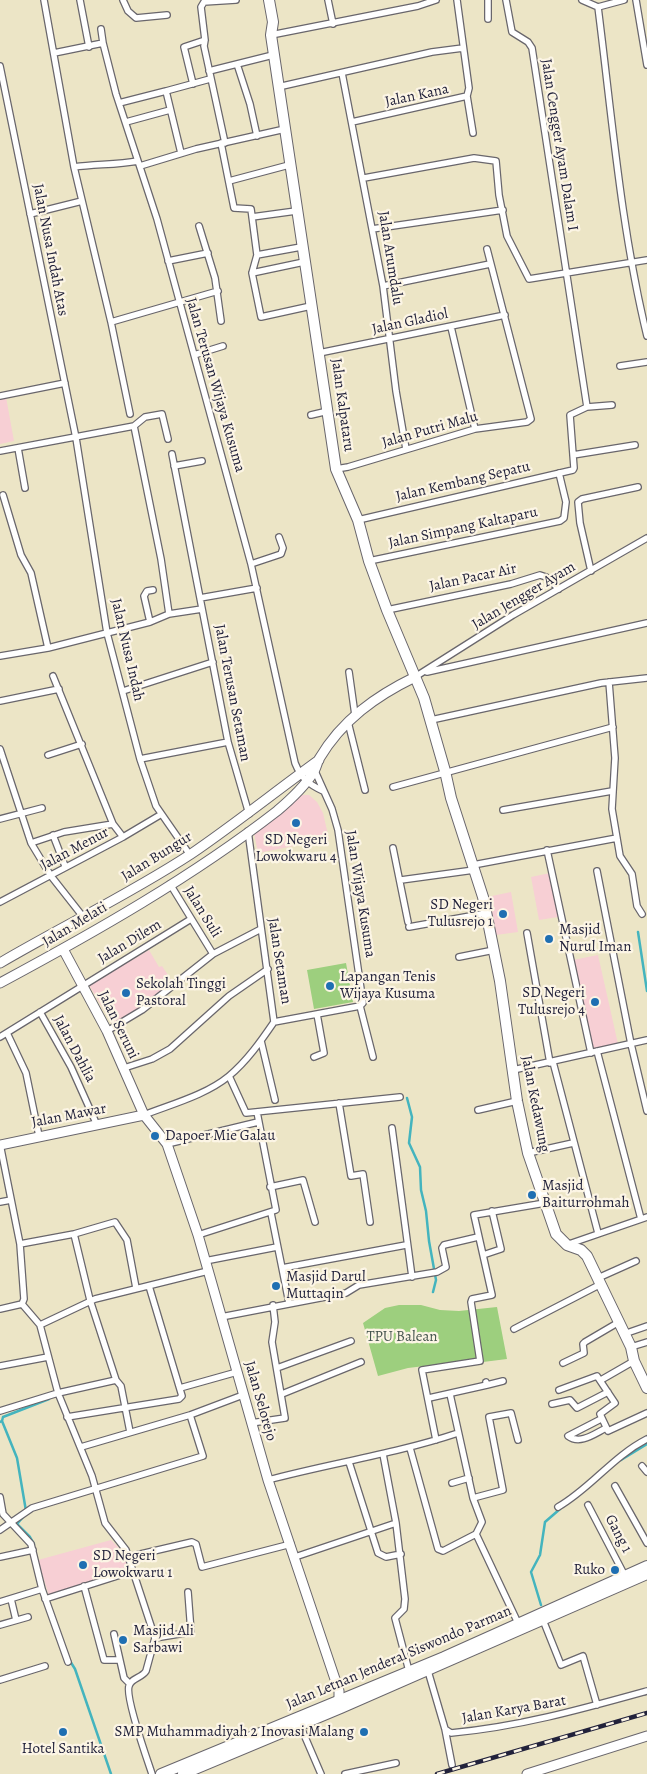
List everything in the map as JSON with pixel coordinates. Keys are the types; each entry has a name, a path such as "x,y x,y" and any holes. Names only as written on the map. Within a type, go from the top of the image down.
{"main road":[{"name":"Jalan Kalpataru","path":"269,0 273,22 271,35 289,165 336,469 358,520 369,561 386,610 419,675 451,798"},
{"name":"Jalan Kedawung","path":"451,798 487,913 517,1101 528,1153 556,1234 567,1245 584,1252 619,1322 647,1388"},
{"name":"Jalan Letnan Jenderal Siswondo Parman","path":"298,1722 339,1700 647,1566"},
{"name":"Jalan Letnan Jenderal Siswondo Parman","path":"183,1774 267,1735 428,1671 647,1574"},
{"name":"Jalan Letnan Jenderal Siswondo Parman","path":"161,1774 267,1735"}],"street":[{"path":"44,0 74,167 112,322 130,414"},
{"path":"80,0 89,47"},
{"path":"123,0 128,11 136,18 168,15"},
{"path":"236,0 202,3 204,46 235,209 251,208 257,255 252,273 261,317 311,306"},
{"path":"328,0 333,24"},
{"path":"271,35 333,24 436,0"},
{"name":"Jalan Kana","path":"352,122 467,96 469,88 463,48 465,46 457,0"},
{"path":"488,0 488,19"},
{"name":"Jalan Cengger Ayam Dalam I","path":"506,0 512,32 531,46 587,407"},
{"path":"582,0 598,7 624,0"},
{"path":"636,0 647,65"},
{"path":"598,7 617,163 632,263 647,336"},
{"name":"Jalan Terusan Wijaya Kusuma","path":"101,29 103,44 119,103 168,261 252,564 294,760 300,775 307,782"},
{"path":"193,84 184,47 205,40"},
{"path":"54,53 103,44"},
{"path":"278,87 432,52 463,48"},
{"path":"209,72 274,55"},
{"path":"237,64 258,136"},
{"name":"Jalan Nusa Indah Atas","path":"0,66 76,438"},
{"name":"Jalan Arumdalu","path":"342,73 364,178 383,286 391,338 396,391 406,449"},
{"path":"119,103 210,79"},
{"path":"166,91 181,153"},
{"path":"467,96 473,132"},
{"path":"126,122 170,110"},
{"path":"74,167 92,164 139,164 284,129"},
{"path":"364,178 474,158 496,161 507,236 528,278 566,275 647,260"},
{"path":"229,181 289,165"},
{"path":"30,214 82,201"},
{"path":"372,229 503,210"},
{"path":"252,218 296,211"},
{"path":"198,226 208,252 218,290 221,320"},
{"path":"257,255 301,247"},
{"path":"488,249 490,264 505,315"},
{"path":"168,261 208,252"},
{"path":"252,273 304,262"},
{"path":"383,286 490,264"},
{"path":"112,322 218,290"},
{"name":"Jalan Gladiol","path":"319,353 505,315"},
{"name":"Jalan Putri Malu","path":"336,469 475,429 527,422 530,419 505,315"},
{"path":"451,326 475,429"},
{"path":"194,355 224,346"},
{"path":"620,366 647,362"},
{"path":"0,396 65,383"},
{"path":"612,405 587,407 574,412 569,417 573,455 635,446"},
{"path":"310,415 328,411"},
{"path":"0,452 134,426 145,417 162,414 168,439"},
{"path":"134,426 161,560 169,614"},
{"name":"Jalan Nusa Indah","path":"76,438 107,633 140,759 160,815 190,854"},
{"path":"18,448 25,488"},
{"path":"172,454 202,609"},
{"name":"Jalan Kembang Sepatu","path":"358,520 572,470 573,455"},
{"path":"174,466 202,461"},
{"name":"Jalan Simpang Kaltaparu","path":"369,561 563,520 566,502 561,472"},
{"path":"591,571 580,523 578,502 582,499 638,488"},
{"path":"3,495 21,555 31,573 48,648"},
{"path":"0,512 7,511"},
{"path":"252,564 282,554 283,548 279,536"},
{"name":"Jalan Jengger Ayam","path":"419,675 512,615 647,538"},
{"name":"Jalan Pacar Air","path":"386,610 503,586 540,575 546,577 559,589"},
{"path":"200,598 257,588"},
{"path":"150,622 144,596 147,591 153,590"},
{"name":"Jalan Terusan Setaman","path":"0,656 48,648 150,622 169,614 202,609 228,742 249,814"},
{"path":"419,675 647,624"},
{"path":"123,691 213,662"},
{"path":"349,672 346,725 365,790"},
{"name":"Jalan Bungur","path":"307,782 319,759 346,725 384,692 419,675"},
{"path":"53,676 113,824 123,837"},
{"path":"431,720 605,682 647,678"},
{"path":"605,682 615,758 612,791 617,838 620,856 632,874 637,906 642,914"},
{"path":"0,701 58,689"},
{"path":"393,786 612,727"},
{"path":"140,759 228,742"},
{"path":"48,755 82,744"},
{"path":"0,749 2,761 31,843 51,876 84,918"},
{"name":"Jalan Bungur","path":"0,963 84,918 190,854 249,814 300,775 313,768"},
{"name":"Jalan Wijaya Kusuma","path":"313,768 332,809 338,830 361,1005 373,1058"},
{"path":"307,782 323,791"},
{"name":"Jalan Melati","path":"0,983 170,884 278,810 307,782"},
{"path":"503,810 612,791"},
{"path":"0,819 42,808"},
{"name":"Jalan Menur","path":"0,902 123,837 160,815"},
{"path":"31,843 53,835 113,824"},
{"name":"Jalan Setaman","path":"144,1115 187,1098 229,1076 261,1041 274,1022 248,831"},
{"path":"219,834 227,846"},
{"path":"53,835 65,866"},
{"path":"401,880 474,867 547,850 617,838"},
{"path":"392,848 401,880 409,924 487,913"},
{"path":"547,850 594,1052 644,1218 567,1245"},
{"path":"597,871 631,1044 647,1111"},
{"name":"Jalan Suli","path":"170,884 213,954"},
{"name":"Jalan Dilem","path":"0,1037 191,919"},
{"path":"107,1031 147,1006 213,954 261,930"},
{"path":"527,933 552,1063 598,1233"},
{"name":"Jalan Seruni","path":"63,948 107,1031 144,1115"},
{"path":"459,957 494,950"},
{"path":"124,1068 152,1059 170,1049 229,996 268,969"},
{"path":"274,1022 361,1005"},
{"name":"Jalan Dahlia","path":"40,1012 71,1066 97,1125"},
{"path":"314,1057 324,1053 317,1014"},
{"path":"7,1033 26,1073 39,1136"},
{"path":"513,1070 552,1063 647,1040"},
{"path":"261,1041 275,1100"},
{"path":"229,1076 244,1111 257,1112 400,1097"},
{"path":"478,1110 517,1101"},
{"path":"339,1103 351,1176 363,1174 370,1222"},
{"path":"198,1235 271,1213 277,1209 270,1187 257,1112"},
{"name":"Jalan Mawar","path":"0,1145 144,1115"},
{"name":"Jalan Selorejo","path":"144,1115 167,1144 198,1235 268,1480 339,1690 339,1700"},
{"path":"167,1144 258,1122"},
{"path":"392,1128 406,1245 412,1277"},
{"path":"528,1153 573,1143"},
{"path":"0,1145 20,1244 24,1299 22,1304"},
{"path":"270,1187 303,1180 315,1222"},
{"path":"0,1202 11,1200"},
{"path":"436,1440 422,1369 480,1361 471,1302 472,1299 492,1295 474,1215 545,1203"},
{"path":"483,1255 501,1249 492,1211"},
{"path":"271,1213 289,1303"},
{"path":"20,1244 74,1234 115,1222 127,1240 136,1288"},
{"path":"74,1234 90,1300 116,1380 121,1386 130,1432"},
{"path":"221,1317 346,1293 359,1285 435,1272 446,1267 442,1248 444,1245 478,1237"},
{"path":"282,1268 406,1245"},
{"path":"205,1261 277,1247"},
{"path":"514,1329 636,1261"},
{"path":"40,1325 90,1300 208,1271"},
{"path":"67,1417 182,1396 149,1286"},
{"path":"0,1309 22,1304"},
{"path":"22,1304 40,1325 58,1393 81,1447 105,1522 123,1545 155,1638 146,1671 129,1684 128,1689 152,1774"},
{"path":"251,1423 286,1418 272,1342 275,1322 273,1306"},
{"path":"563,1363 584,1353 583,1344 585,1342 619,1322"},
{"path":"624,1334 647,1326"},
{"path":"277,1368 351,1341"},
{"path":"631,1348 647,1342"},
{"path":"0,1366 48,1357"},
{"path":"601,1380 634,1361"},
{"path":"282,1394 361,1362"},
{"path":"180,1388 237,1372"},
{"path":"559,1390 594,1375 601,1380 615,1403 600,1414 606,1428 611,1431 647,1413"},
{"path":"0,1411 58,1393 116,1380"},
{"path":"428,1398 503,1381"},
{"path":"552,1404 570,1400 577,1408 608,1392"},
{"path":"410,1448 438,1549 443,1551 476,1534 482,1522 473,1498 450,1394"},
{"path":"81,1447 190,1414 243,1395"},
{"path":"473,1498 503,1490 489,1417 511,1412 518,1440"},
{"path":"0,1530 27,1512 94,1488 203,1456 190,1414"},
{"path":"601,1419 568,1436 573,1440 580,1440 606,1428"},
{"path":"268,1480 322,1466 410,1448 458,1433"},
{"path":"558,1507 577,1496 592,1478 619,1457 647,1439"},
{"path":"383,1454 401,1554 405,1605 396,1618 409,1671"},
{"path":"349,1462 378,1553 380,1556 389,1557 401,1554"},
{"path":"642,1466 647,1472"},
{"path":"452,1483 469,1478"},
{"path":"615,1486 647,1543"},
{"path":"0,1497 1,1509 32,1544 42,1590 47,1598 68,1662"},
{"name":"Gang 1","path":"588,1505 624,1576"},
{"path":"295,1557 370,1530 396,1523"},
{"path":"476,1534 518,1623"},
{"path":"128,1557 192,1542 196,1544 202,1567 291,1544"},
{"path":"0,1556 33,1550"},
{"path":"47,1598 133,1572"},
{"path":"84,1586 104,1660 118,1660"},
{"path":"0,1602 42,1590"},
{"path":"155,1638 191,1632 188,1592"},
{"path":"11,1599 16,1620"},
{"path":"0,1625 28,1617"},
{"path":"543,1620 562,1665 584,1656 598,1705"},
{"path":"114,1634 118,1660 124,1678 129,1684"},
{"path":"0,1680 45,1666"},
{"name":"Jalan Karya Barat","path":"428,1671 445,1729 450,1733 490,1730 560,1716 647,1691"},
{"path":"298,1722 321,1774"},
{"path":"445,1729 452,1765"},
{"path":"530,1774 647,1736"},
{"path":"346,1774 396,1763"}],"shaded area":[{"path":"6,397 14,441 0,444 0,398"},
{"name":"SD Negeri Lowokwaru 4","path":"301,795 309,795 317,802 323,813 329,839 258,853 254,833"},
{"name":"SD Negeri Tulusrejo 1","path":"550,873 558,917 539,920 531,877"},
{"name":"SD Negeri Tulusrejo 1","path":"511,892 518,932 496,935 487,897"},
{"name":"Sekolah Tinggi Pastoral","path":"149,950 159,967 162,966 172,981 151,1000 112,1024 89,985"},
{"name":"SD Negeri Tulusrejo 4","path":"598,955 618,1044 593,1049 573,960"},
{"name":"SD Negeri Lowokwaru 1","path":"111,1540 123,1552 129,1571 49,1596 38,1560"}],"green space":[{"name":"Lapangan Tenis Wijaya Kusuma","path":"346,963 353,1002 314,1009 307,970"},
{"name":"TPU Balean","path":"399,1305 421,1305 440,1310 459,1311 497,1307 507,1359 483,1362 483,1359 408,1368 378,1376 363,1323 385,1308"}],"waterway":[{"path":"638,932 647,991"},
{"path":"407,1098 412,1117 409,1143 420,1167 421,1190 436,1280 433,1292"},
{"path":"2,1421 3,1417 49,1399"},
{"path":"0,1422 2,1421 17,1458 26,1511"},
{"path":"621,1460 647,1444"},
{"path":"541,1605 531,1572 540,1555 545,1522 560,1509"},
{"path":"24,1516 17,1524 34,1544"},
{"path":"70,1661 75,1669 111,1774"}],"railway":[{"path":"437,1774 647,1713"}],"place":[{"name":"SD Negeri Lowokwaru 4","path":"296,823"},
{"name":"SD Negeri Tulusrejo 1","path":"503,914"},
{"name":"Masjid Nurul Iman","path":"549,939"},
{"name":"Lapangan Tenis Wijaya Kusuma","path":"330,986"},
{"name":"Sekolah Tinggi Pastoral","path":"126,993"},
{"name":"SD Negeri Tulusrejo 4","path":"595,1002"},
{"name":"Dapoer Mie Galau","path":"155,1136"},
{"name":"Masjid Baiturrohmah","path":"532,1195"},
{"name":"Masjid Darul Muttaqin","path":"276,1286"},
{"name":"SD Negeri Lowokwaru 1","path":"83,1565"},
{"name":"Ruko","path":"615,1570"},
{"name":"Masjid Ali Sarbawi","path":"123,1640"},
{"name":"Hotel Santika","path":"63,1732"},
{"name":"SMP Muhammadiyah 2 Inovasi Malang","path":"364,1732"}]}
